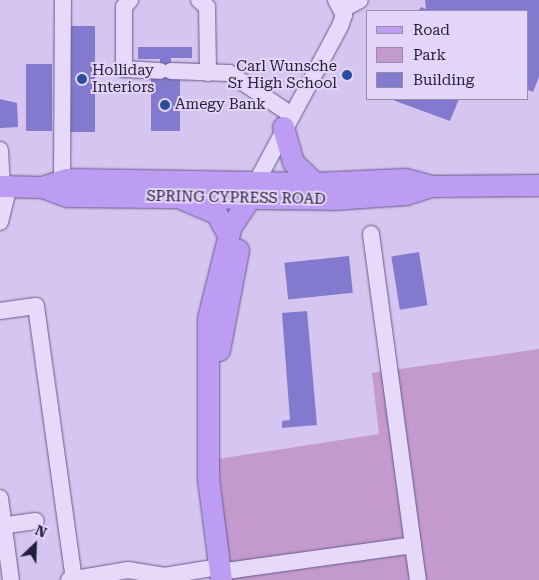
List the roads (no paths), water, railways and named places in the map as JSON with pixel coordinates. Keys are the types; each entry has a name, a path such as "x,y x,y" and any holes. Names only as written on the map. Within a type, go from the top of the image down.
{"main road":[{"path":"286,121 294,162 315,183"},
{"name":"SPRING CYPRESS ROAD","path":"52,184 67,196 173,196 315,183 405,179 431,186 539,185"},
{"name":"SPRING CYPRESS ROAD","path":"4,186 52,184 254,188 333,199 406,194 431,186"},
{"path":"217,575 208,479 208,318 228,235 236,212 254,188"},
{"path":"207,404 254,188"},
{"path":"173,196 216,213 228,235"}],"street":[{"path":"52,184 63,0"},
{"path":"130,0 124,7 124,69 229,73 286,121"},
{"path":"199,0 207,7 208,73"},
{"path":"254,188 286,121 340,26 340,4 360,0"},
{"path":"0,150 4,186 0,222"},
{"path":"371,234 418,580"},
{"path":"0,311 36,306 73,580 128,570 165,578 217,575 413,545"},
{"path":"0,498 2,526 11,580"},
{"path":"2,526 36,520"}],"place":[{"name":"Carl Wunsche Sr High School","path":"347,75"},
{"name":"Holliday Interiors","path":"82,79"},
{"name":"Amegy Bank","path":"165,105"}]}
